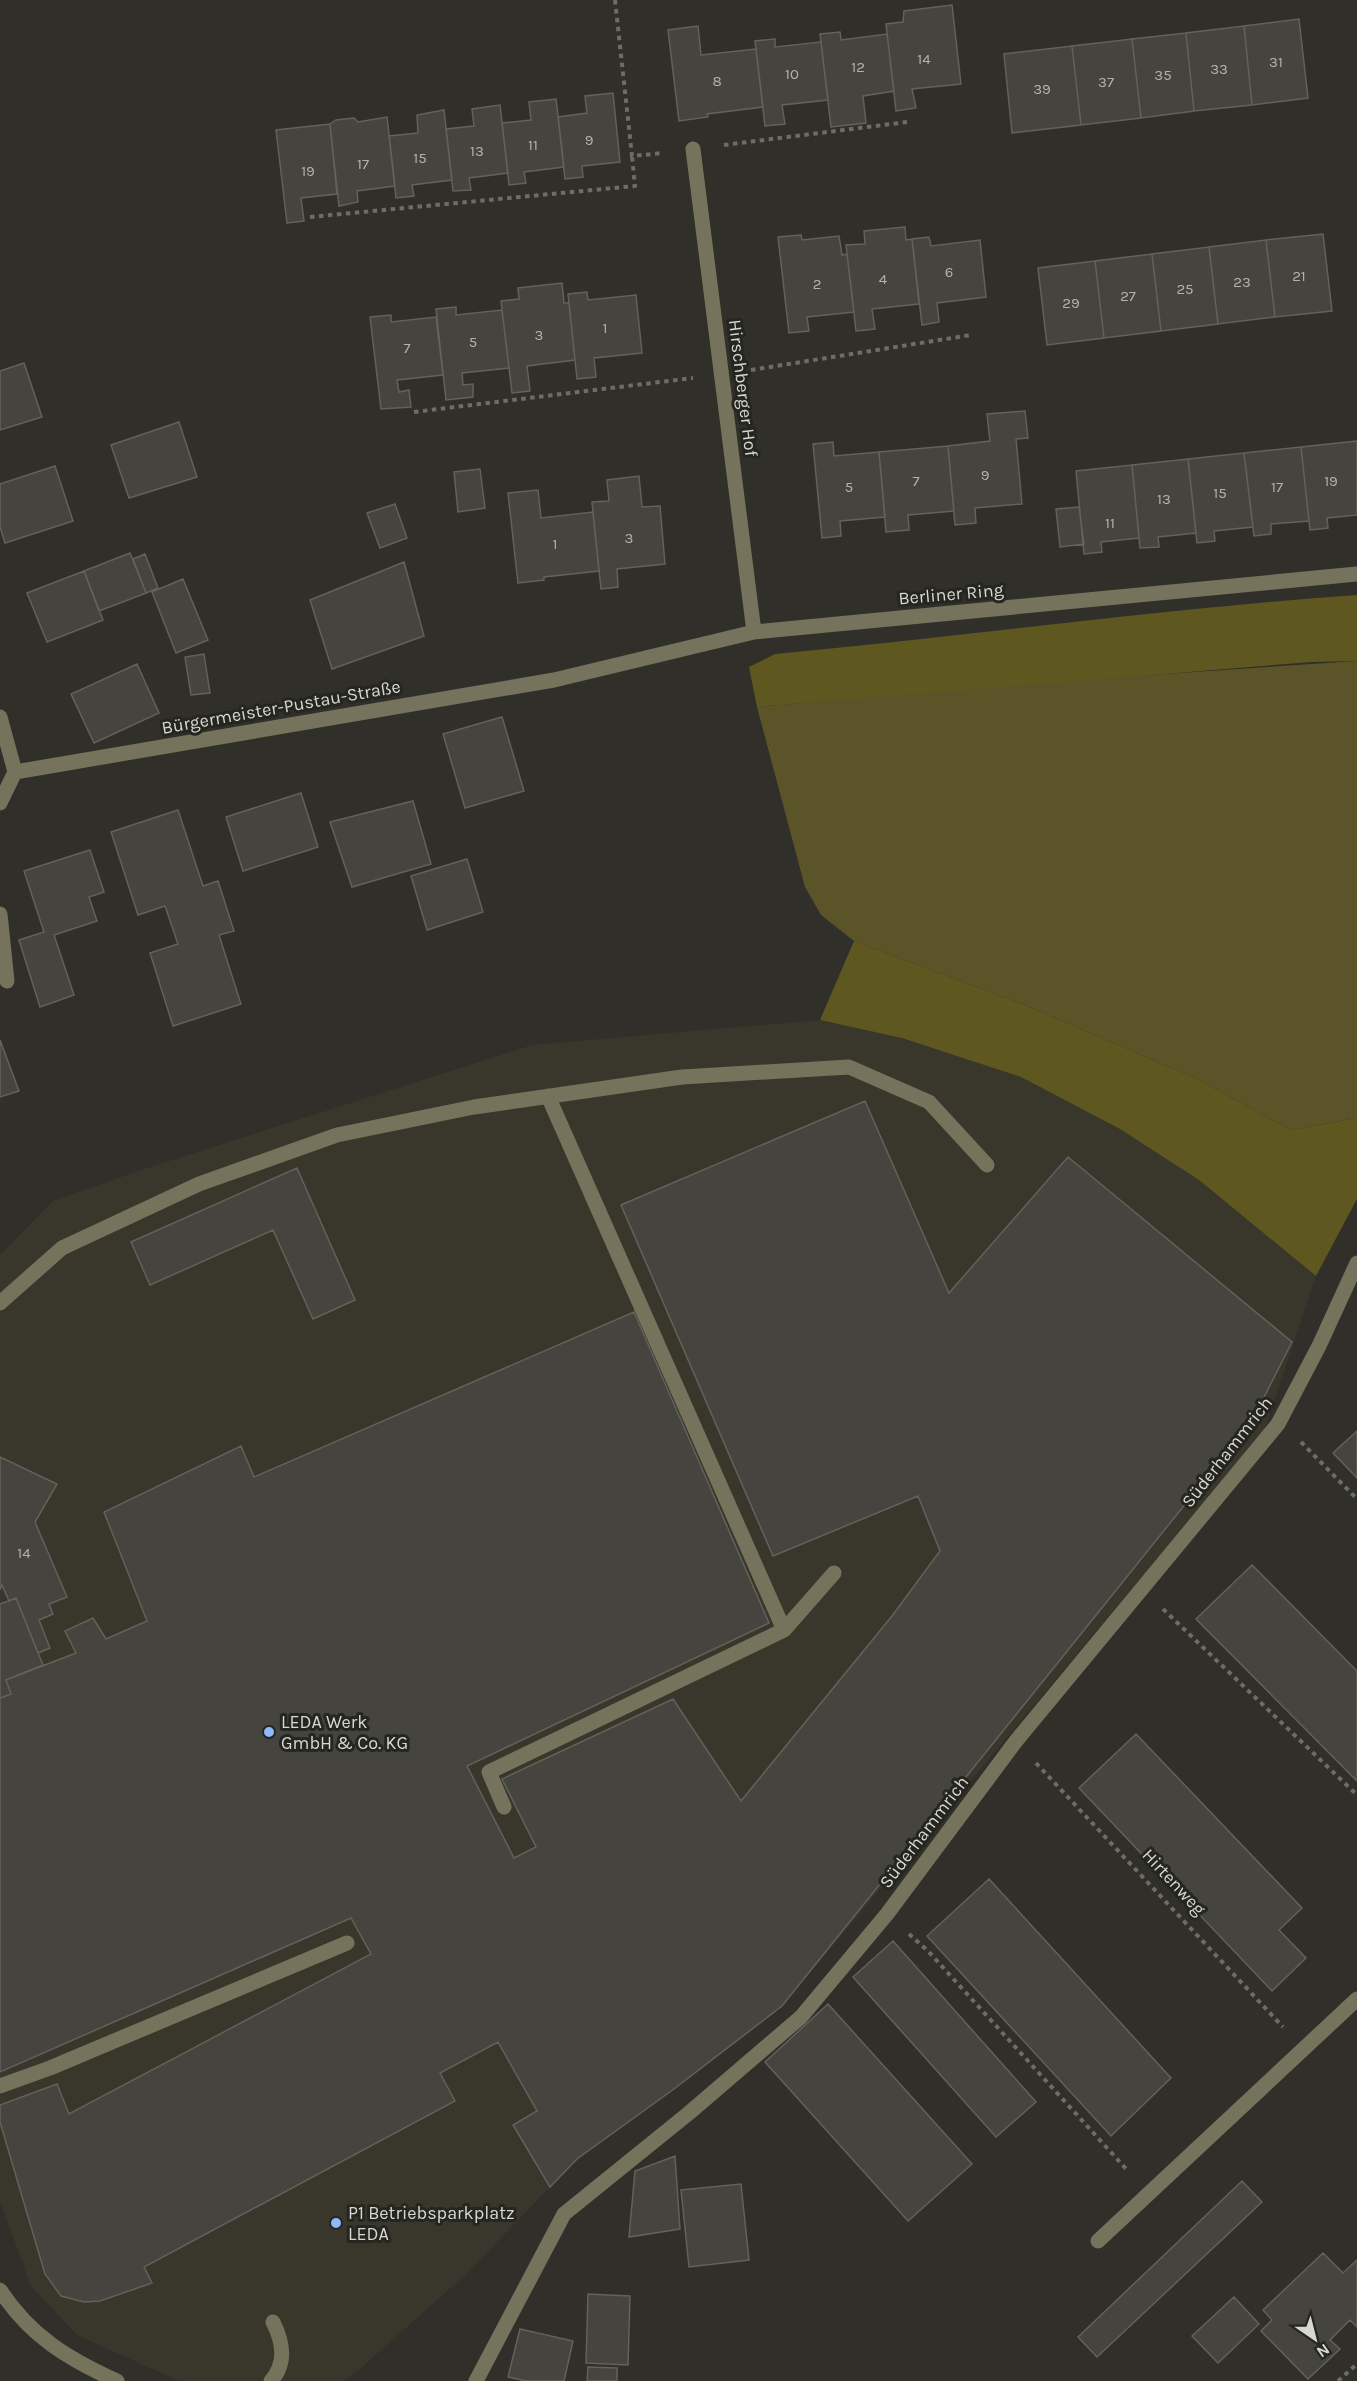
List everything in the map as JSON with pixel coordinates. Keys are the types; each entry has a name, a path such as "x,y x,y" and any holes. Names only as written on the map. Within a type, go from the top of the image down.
{"street":[{"name":"Hirschberger Hof","path":"693,149 754,632"},
{"name":"Berliner Ring","path":"554,680 754,632 1357,574"},
{"name":"Bürgermeister-Pustau-Straße","path":"15,772 554,680"},
{"path":"0,717 15,772 0,803"},
{"path":"0,914 8,981"},
{"path":"0,1303 62,1248 200,1184 337,1135 474,1107 682,1077 849,1066 929,1102 987,1165"},
{"path":"549,1096 784,1630"},
{"name":"Süderhammrich","path":"476,2381 564,2214 689,2113 801,2017 887,1914 1016,1741 1278,1424 1319,1346 1357,1263"},
{"path":"504,1807 489,1772 784,1630 834,1573"},
{"path":"0,2086 50,2068 347,1943"},
{"path":"1098,2241 1357,1999"},
{"path":"0,2290 18,2315 67,2358 117,2381"},
{"path":"271,2381 279,2372 283,2342 273,2322"}],"path":[{"path":"310,217 635,186 615,0"},
{"path":"632,156 907,122"},
{"path":"414,412 722,374 971,335"},
{"path":"1278,1424 1312,1451 1357,1499"},
{"path":"1142,1590 1357,1795"},
{"name":"Hirtenweg","path":"1016,1741 1303,2051"},
{"path":"887,1914 928,1951 1149,2194"},
{"path":"1338,2381 1357,2364"}],"shaded area":[{"path":"1357,595 1357,661 1311,662 757,707 749,667 775,654"},
{"path":"1357,661 1357,1118 1291,1130 1197,1079 1025,1005 854,941 821,915 805,887 757,707 1030,683"},
{"path":"854,941 1025,1005 1197,1079 1291,1130 1357,1118 1357,1199 1316,1276 1199,1180 1120,1129 1021,1077 902,1038 820,1020"},
{"name":"LEDA Werk GmbH & Co. KG","path":"820,1020 902,1037 1021,1077 1120,1129 1199,1180 1316,1276 1264,1431 782,2006 674,2089 577,2159 465,2275 360,2369 343,2381 179,2381 77,2335 31,2286 0,2202 0,1255 53,1201 141,1170 532,1045"}],"building":[{"path":"952,5 961,84 912,89 916,108 896,111 886,24 903,22 904,11"},
{"path":"1299,19 1308,98 1252,105 1244,26"},
{"path":"698,26 701,55 756,49 763,107 707,114 708,117 679,121 668,30"},
{"path":"1244,26 1252,105 1194,111 1186,33"},
{"path":"840,32 841,40 887,34 894,91 863,96 866,123 831,127 820,34"},
{"path":"1186,33 1194,111 1141,118 1132,39"},
{"path":"775,39 775,47 821,42 828,100 782,105 785,124 765,126 755,41"},
{"path":"1132,39 1141,118 1081,125 1072,46"},
{"path":"1072,46 1081,125 1012,133 1004,54"},
{"path":"613,93 620,162 582,166 583,177 565,179 558,117 587,113 585,96"},
{"path":"556,99 564,167 524,172 526,183 509,185 502,123 531,120 529,102"},
{"path":"500,105 508,173 469,178 471,190 453,191 446,129 474,126 472,109"},
{"path":"444,110 452,180 412,185 414,196 396,198 389,136 418,133 417,115"},
{"path":"387,117 395,186 357,191 358,202 339,206 330,124 336,120 354,118 358,122"},
{"path":"330,124 337,194 301,198 304,221 287,223 276,130"},
{"path":"905,227 906,240 912,239 919,304 872,309 875,329 856,331 846,245 865,244 864,231"},
{"path":"1323,234 1332,311 1275,317 1266,240"},
{"path":"801,235 802,240 839,236 842,255 847,254 854,312 807,317 809,331 789,333 778,237"},
{"path":"929,237 931,246 980,240 986,297 937,303 939,322 922,325 912,239"},
{"path":"1266,240 1275,317 1218,324 1209,247"},
{"path":"1209,247 1218,324 1161,331 1152,254"},
{"path":"1152,254 1161,331 1104,338 1095,261"},
{"path":"1095,261 1104,338 1047,345 1038,268"},
{"path":"562,283 564,303 569,303 575,360 527,366 530,391 512,393 501,301 519,299 518,288"},
{"path":"587,292 588,300 636,295 642,353 594,358 596,377 577,379 568,294"},
{"path":"456,307 456,315 502,310 509,368 462,373 463,385 473,384 473,397 446,400 436,309"},
{"path":"391,315 391,322 436,317 443,375 397,380 399,392 409,390 411,407 381,409 370,317"},
{"path":"24,363 42,417 0,430 0,371"},
{"path":"1025,411 1028,438 1016,439 1022,504 975,508 976,523 955,525 948,446 990,441 987,414"},
{"path":"179,422 197,477 129,498 111,445"},
{"path":"1357,441 1357,515 1327,518 1328,528 1310,530 1301,447"},
{"path":"833,442 834,456 879,452 885,517 840,521 841,536 822,538 813,444"},
{"path":"948,446 954,511 908,515 909,530 886,532 879,452"},
{"path":"1301,447 1309,521 1271,524 1271,534 1254,536 1244,453"},
{"path":"1244,453 1253,527 1214,531 1215,541 1197,543 1188,459"},
{"path":"1188,459 1196,533 1158,537 1159,547 1140,548 1132,465"},
{"path":"1132,465 1139,538 1101,542 1102,552 1084,554 1076,471"},
{"path":"55,466 73,521 5,543 0,527 0,484"},
{"path":"480,469 485,508 458,512 454,472"},
{"path":"639,476 642,507 660,506 665,564 617,569 618,587 601,589 592,502 609,501 607,480"},
{"path":"538,490 541,518 593,512 599,571 544,577 544,580 518,583 508,493"},
{"path":"395,504 407,538 380,548 367,513"},
{"path":"1079,507 1084,544 1060,547 1056,509"},
{"path":"130,553 146,593 99,611 84,571"},
{"path":"145,554 158,588 146,593 133,559"},
{"path":"404,562 424,636 332,669 310,600"},
{"path":"84,571 103,620 47,642 27,593"},
{"path":"183,579 208,640 176,653 152,592"},
{"path":"204,654 210,693 191,695 185,657"},
{"path":"137,664 159,713 94,743 71,694"},
{"path":"502,717 524,791 465,808 443,734"},
{"path":"301,793 318,847 243,871 226,817"},
{"path":"413,801 431,864 352,887 330,822"},
{"path":"178,810 203,886 218,881 234,931 219,935 241,1004 173,1026 150,953 178,944 165,906 138,915 111,832"},
{"path":"90,850 104,892 89,897 97,921 54,935 74,995 40,1007 19,940 44,932 24,871"},
{"path":"467,859 483,912 427,930 411,876"},
{"path":"0,1040 19,1091 0,1097"},
{"name":"LEDA Werk GmbH & Co. KG","path":"865,1101 949,1293 1068,1157 1292,1342 1252,1421 782,2006 674,2089 577,2159 550,2187 513,2125 537,2111 498,2042 440,2073 455,2101 144,2267 152,2283 100,2301 84,2302 61,2296 45,2274 0,2122 0,2105 57,2084 69,2114 371,1954 351,1918 0,2072 0,1698 11,1694 6,1680 76,1653 65,1631 93,1618 106,1639 147,1621 104,1512 241,1446 254,1477 634,1312 769,1623 467,1766 514,1858 536,1847 502,1779 673,1699 741,1801 892,1616 940,1551 918,1496 773,1556 621,1205"},
{"path":"297,1168 355,1300 313,1319 273,1230 150,1285 131,1242"},
{"path":"1357,1431 1357,1478 1333,1453"},
{"path":"0,1457 57,1484 35,1522 67,1597 49,1604 53,1614 39,1620 50,1648 38,1653 16,1598 9,1601 2,1585 0,1590"},
{"path":"1252,1565 1357,1671 1357,1781 1196,1619"},
{"path":"16,1598 43,1665 6,1680 11,1694 0,1698 0,1604"},
{"path":"1136,1734 1302,1908 1279,1930 1306,1958 1272,1991 1079,1788"},
{"path":"989,1879 1171,2078 1111,2136 927,1936"},
{"path":"893,1941 1036,2102 996,2137 853,1977"},
{"path":"828,2004 972,2164 908,2221 765,2062"},
{"path":"675,2156 680,2229 629,2237 635,2171"},
{"path":"1242,2181 1262,2202 1097,2357 1078,2337"},
{"path":"741,2184 749,2260 689,2267 681,2190"},
{"path":"1323,2253 1343,2273 1357,2260 1357,2327 1350,2320 1330,2340 1340,2349 1308,2379 1261,2331 1272,2320 1263,2310"},
{"path":"588,2294 630,2296 628,2365 586,2363"},
{"path":"1234,2297 1259,2324 1218,2363 1192,2336"},
{"path":"520,2329 573,2341 564,2381 526,2381 508,2377"},
{"path":"588,2367 617,2368 617,2381 587,2381"}],"place":[{"name":"LEDA Werk GmbH & Co. KG","path":"269,1732"},
{"name":"P1 Betriebsparkplatz LEDA","path":"336,2223"}]}
